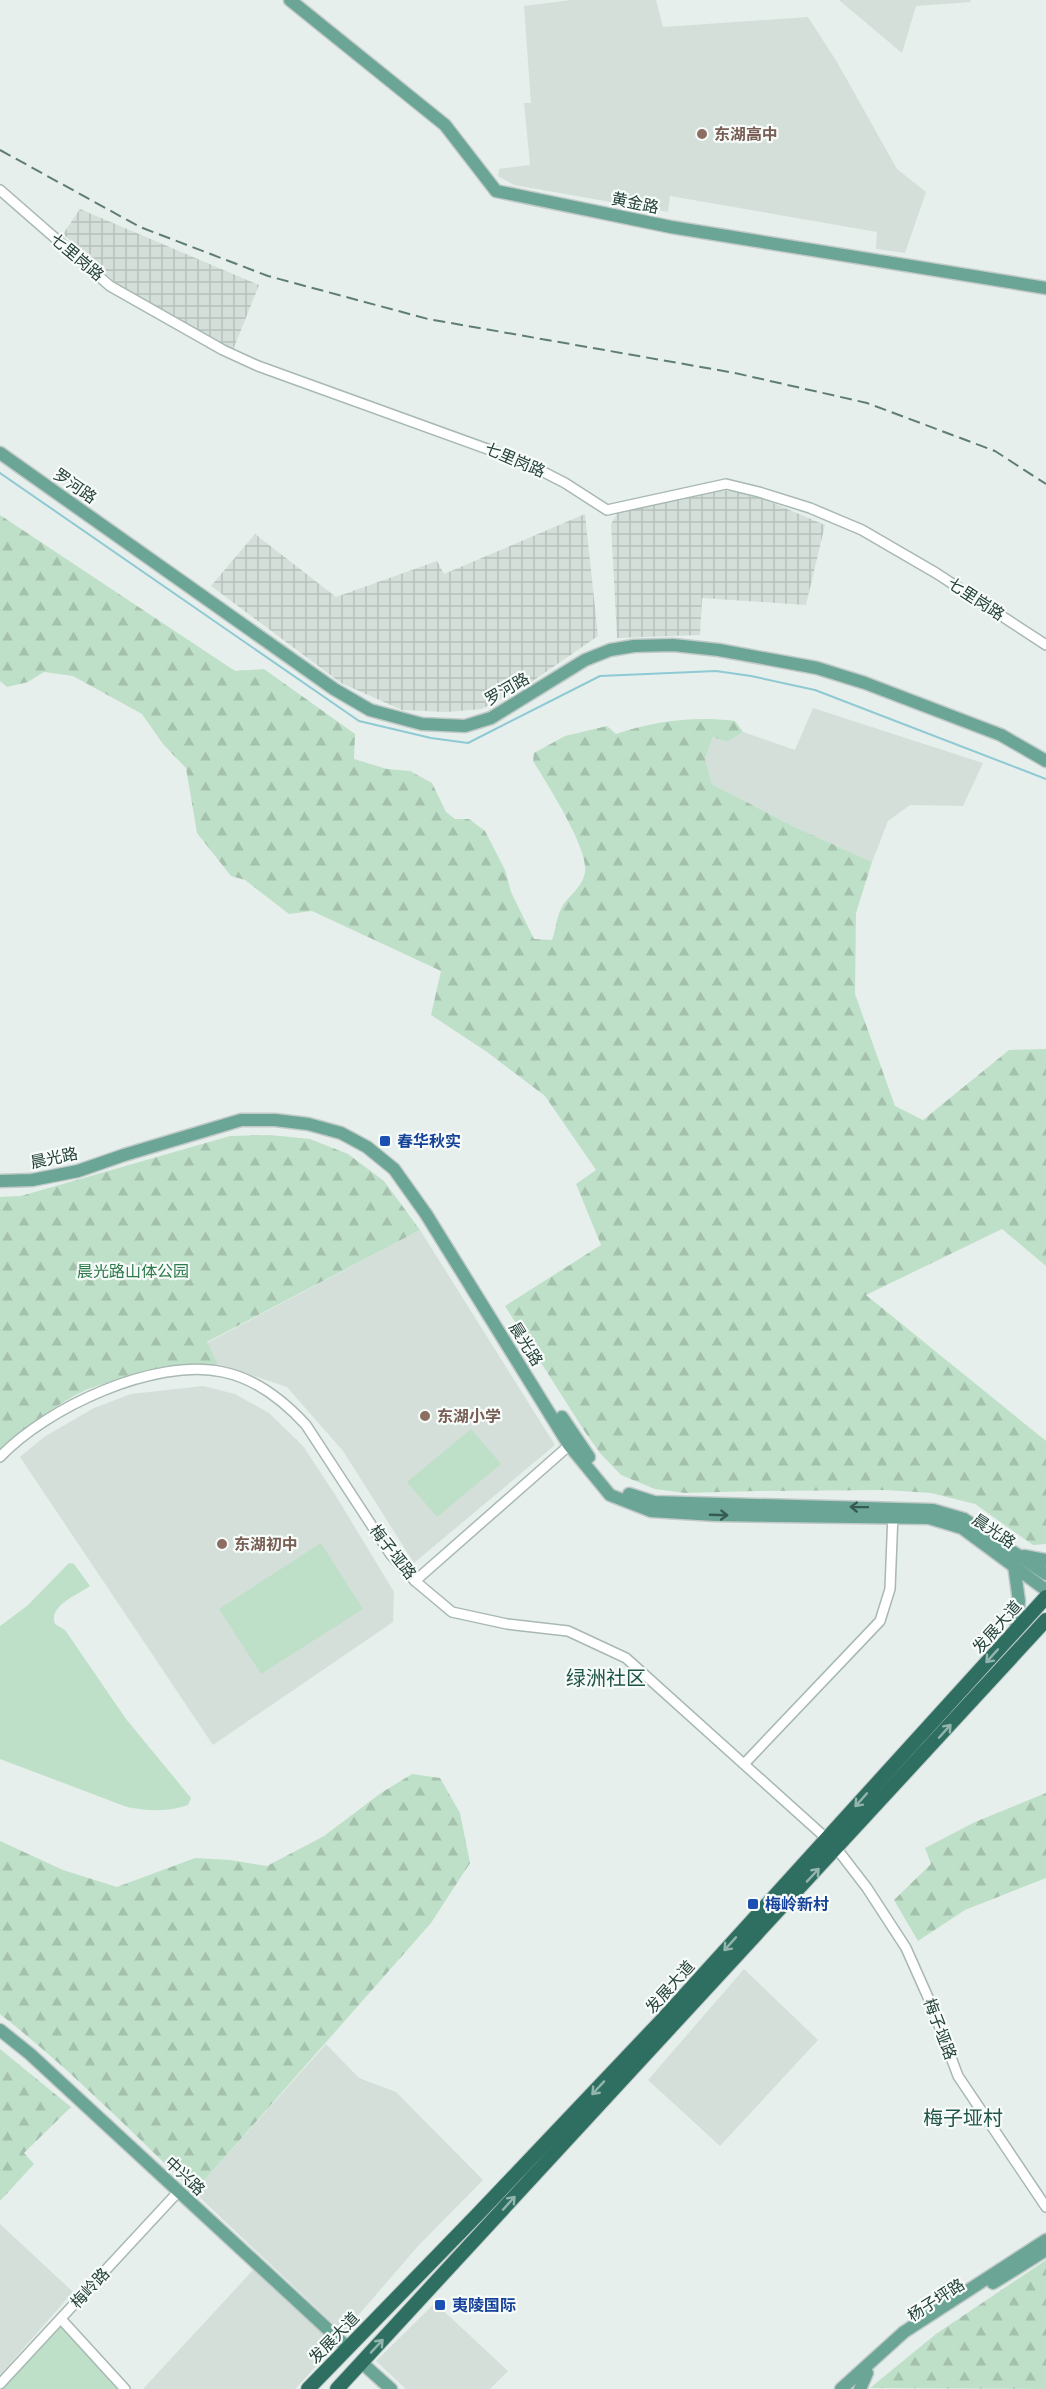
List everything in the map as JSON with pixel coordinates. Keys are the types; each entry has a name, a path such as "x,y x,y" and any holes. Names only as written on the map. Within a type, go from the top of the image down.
{"highway":[{"name":"发展大道","path":"308,2389 662,2020 1046,1597"},
{"name":"发展大道","path":"337,2389 1046,1620"}],"main road":[{"name":"黄金路","path":"290,0 445,124 496,190 670,227 1046,288"},
{"name":"罗河路","path":"0,453 334,689 370,710 422,724 465,726 491,718 585,660 610,650 634,646 673,645 719,650 827,671 865,683 1001,735 1046,761"},
{"name":"晨光路","path":"0,1174 33,1174 77,1165 212,1121 239,1115 276,1114 310,1118 344,1127 400,1165 432,1210 573,1442"},
{"name":"晨光路","path":"0,1181 32,1180 78,1171 134,1151 241,1120 275,1120 308,1124 340,1133 367,1147 394,1169 426,1214 573,1442 610,1495 651,1511 715,1515 893,1513 929,1518 962,1528 1046,1574"},
{"name":"晨光路","path":"1015,1559 1046,1590"},
{"path":"1016,1630 1019,1601 1015,1559 1046,1560"},
{"path":"1029,1638 1046,1630"},
{"name":"中兴路","path":"0,2030 30,2054 347,2347"},
{"path":"841,2389 904,2332 1046,2240"},
{"name":"杨子坪路","path":"851,2389 910,2337 1046,2250"},
{"path":"362,2363 391,2389"},
{"path":"860,2389 867,2373"}],"street":[{"name":"七里岗路","path":"0,190 110,286 223,350 258,366 526,463 566,483 606,510 726,484 810,508 862,530 936,573 1046,645"},
{"name":"梅子垭路","path":"0,1457 31,1430 71,1405 121,1383 172,1371 211,1370 225,1372 259,1385 276,1396 306,1425 391,1555 415,1581 452,1612 507,1624 568,1631 626,1658 826,1838"},
{"path":"415,1581 573,1442"},
{"path":"744,1764 880,1621 890,1589 893,1513"},
{"name":"梅子垭路","path":"837,1849 867,1888 906,1948 931,2004 958,2076 1046,2207"},
{"name":"梅岭路","path":"0,2384 178,2192"},
{"path":"61,2319 125,2389"}],"shaded area":[{"name":"东湖高中","path":"571,0 656,0 663,27 808,17 837,62 897,169 926,192 905,253 876,249 877,232 670,196 668,212 514,185 498,176 499,169 530,165 524,103 531,103 524,6"},
{"path":"839,0 970,0 971,2 916,6 902,53"},
{"path":"80,209 259,285 233,350 148,305 119,286 63,234"},
{"path":"721,490 752,494 825,525 806,605 702,598 700,635 617,638 611,524 618,512"},
{"path":"585,514 598,636 524,687 482,709 447,712 402,710 341,683 211,586 255,534 336,597 437,561 444,574"},
{"path":"813,708 983,763 963,806 910,805 888,821 872,862 795,827 712,784 705,759 713,737 727,742 743,732 795,750"},
{"name":"东湖小学","path":"420,1230 555,1445 414,1563 343,1451 287,1387 218,1364 207,1343"},
{"name":"东湖初中","path":"203,1386 235,1394 269,1413 303,1446 394,1592 393,1622 213,1745 20,1457 44,1437 94,1408 131,1394"},
{"path":"744,1969 818,2040 720,2146 648,2080"},
{"path":"326,2044 359,2078 396,2092 483,2180 418,2246 343,2333 194,2192"},
{"path":"0,2224 73,2292 0,2375"},
{"path":"254,2269 335,2346 295,2389 143,2389"},
{"path":"435,2303 508,2371 490,2389 406,2389 376,2361"}],"green space":[{"path":"0,515 235,671 264,669 355,734 354,759 387,769 410,771 432,783 446,812 455,819 469,819 485,831 505,870 511,892 534,939 552,940 561,909 581,883 585,872 584,861 574,832 533,761 534,753 565,736 607,726 616,734 675,721 705,719 735,721 743,732 727,742 713,737 705,759 712,784 795,827 872,862 856,913 855,994 895,1106 923,1120 1009,1050 1046,1049 1046,1266 1002,1229 866,1295 1046,1441 1046,1544 1033,1545 975,1504 931,1493 886,1490 685,1493 655,1489 621,1475 600,1453 585,1432 505,1306 601,1245 576,1184 596,1170 545,1096 487,1052 431,1015 441,971 312,911 289,914 245,880 231,876 197,833 186,768 163,744 142,714 73,676 44,672 28,682 7,687 0,681"},
{"name":"晨光路山体公园","path":"270,1135 310,1139 348,1154 384,1181 420,1230 207,1342 218,1364 153,1371 91,1388 44,1415 0,1449 0,1197 21,1196 230,1136"},
{"path":"471,1429 501,1464 437,1517 407,1482"},
{"path":"321,1543 363,1609 261,1674 219,1609"},
{"path":"69,1563 74,1564 90,1586 60,1606 54,1618 55,1624 65,1630 126,1719 191,1798 188,1805 158,1810 127,1807 0,1759 0,1626 27,1606"},
{"path":"412,1774 440,1778 460,1813 470,1863 431,1923 194,2192 75,2078 0,2014 0,1841 63,1870 117,1887 195,1858 230,1860 267,1866 324,1836 381,1793"},
{"path":"1046,1793 1046,1878 965,1910 918,1941 894,1900 931,1864 925,1848 975,1822"},
{"path":"0,2049 71,2107 24,2153 34,2164 0,2201"},
{"path":"1046,2260 1046,2389 870,2388 936,2334"},
{"path":"60,2325 118,2389 2,2389"}],"waterway":[{"path":"0,473 359,721 431,738 468,743 600,676 716,671 815,690 1046,779"}],"railway":[{"path":"0,150 140,227 268,276 428,319 735,373 867,403 995,451 1046,484"}],"place":[{"name":"东湖高中","path":"702,134"},
{"name":"春华秋实","path":"385,1141"},
{"name":"东湖小学","path":"425,1416"},
{"name":"东湖初中","path":"222,1544"},
{"name":"梅岭新村","path":"753,1904"},
{"name":"夷陵国际","path":"440,2305"}],"district":[{"name":"绿洲社区","path":"606,1678"},
{"name":"梅子垭村","path":"963,2118"}]}
